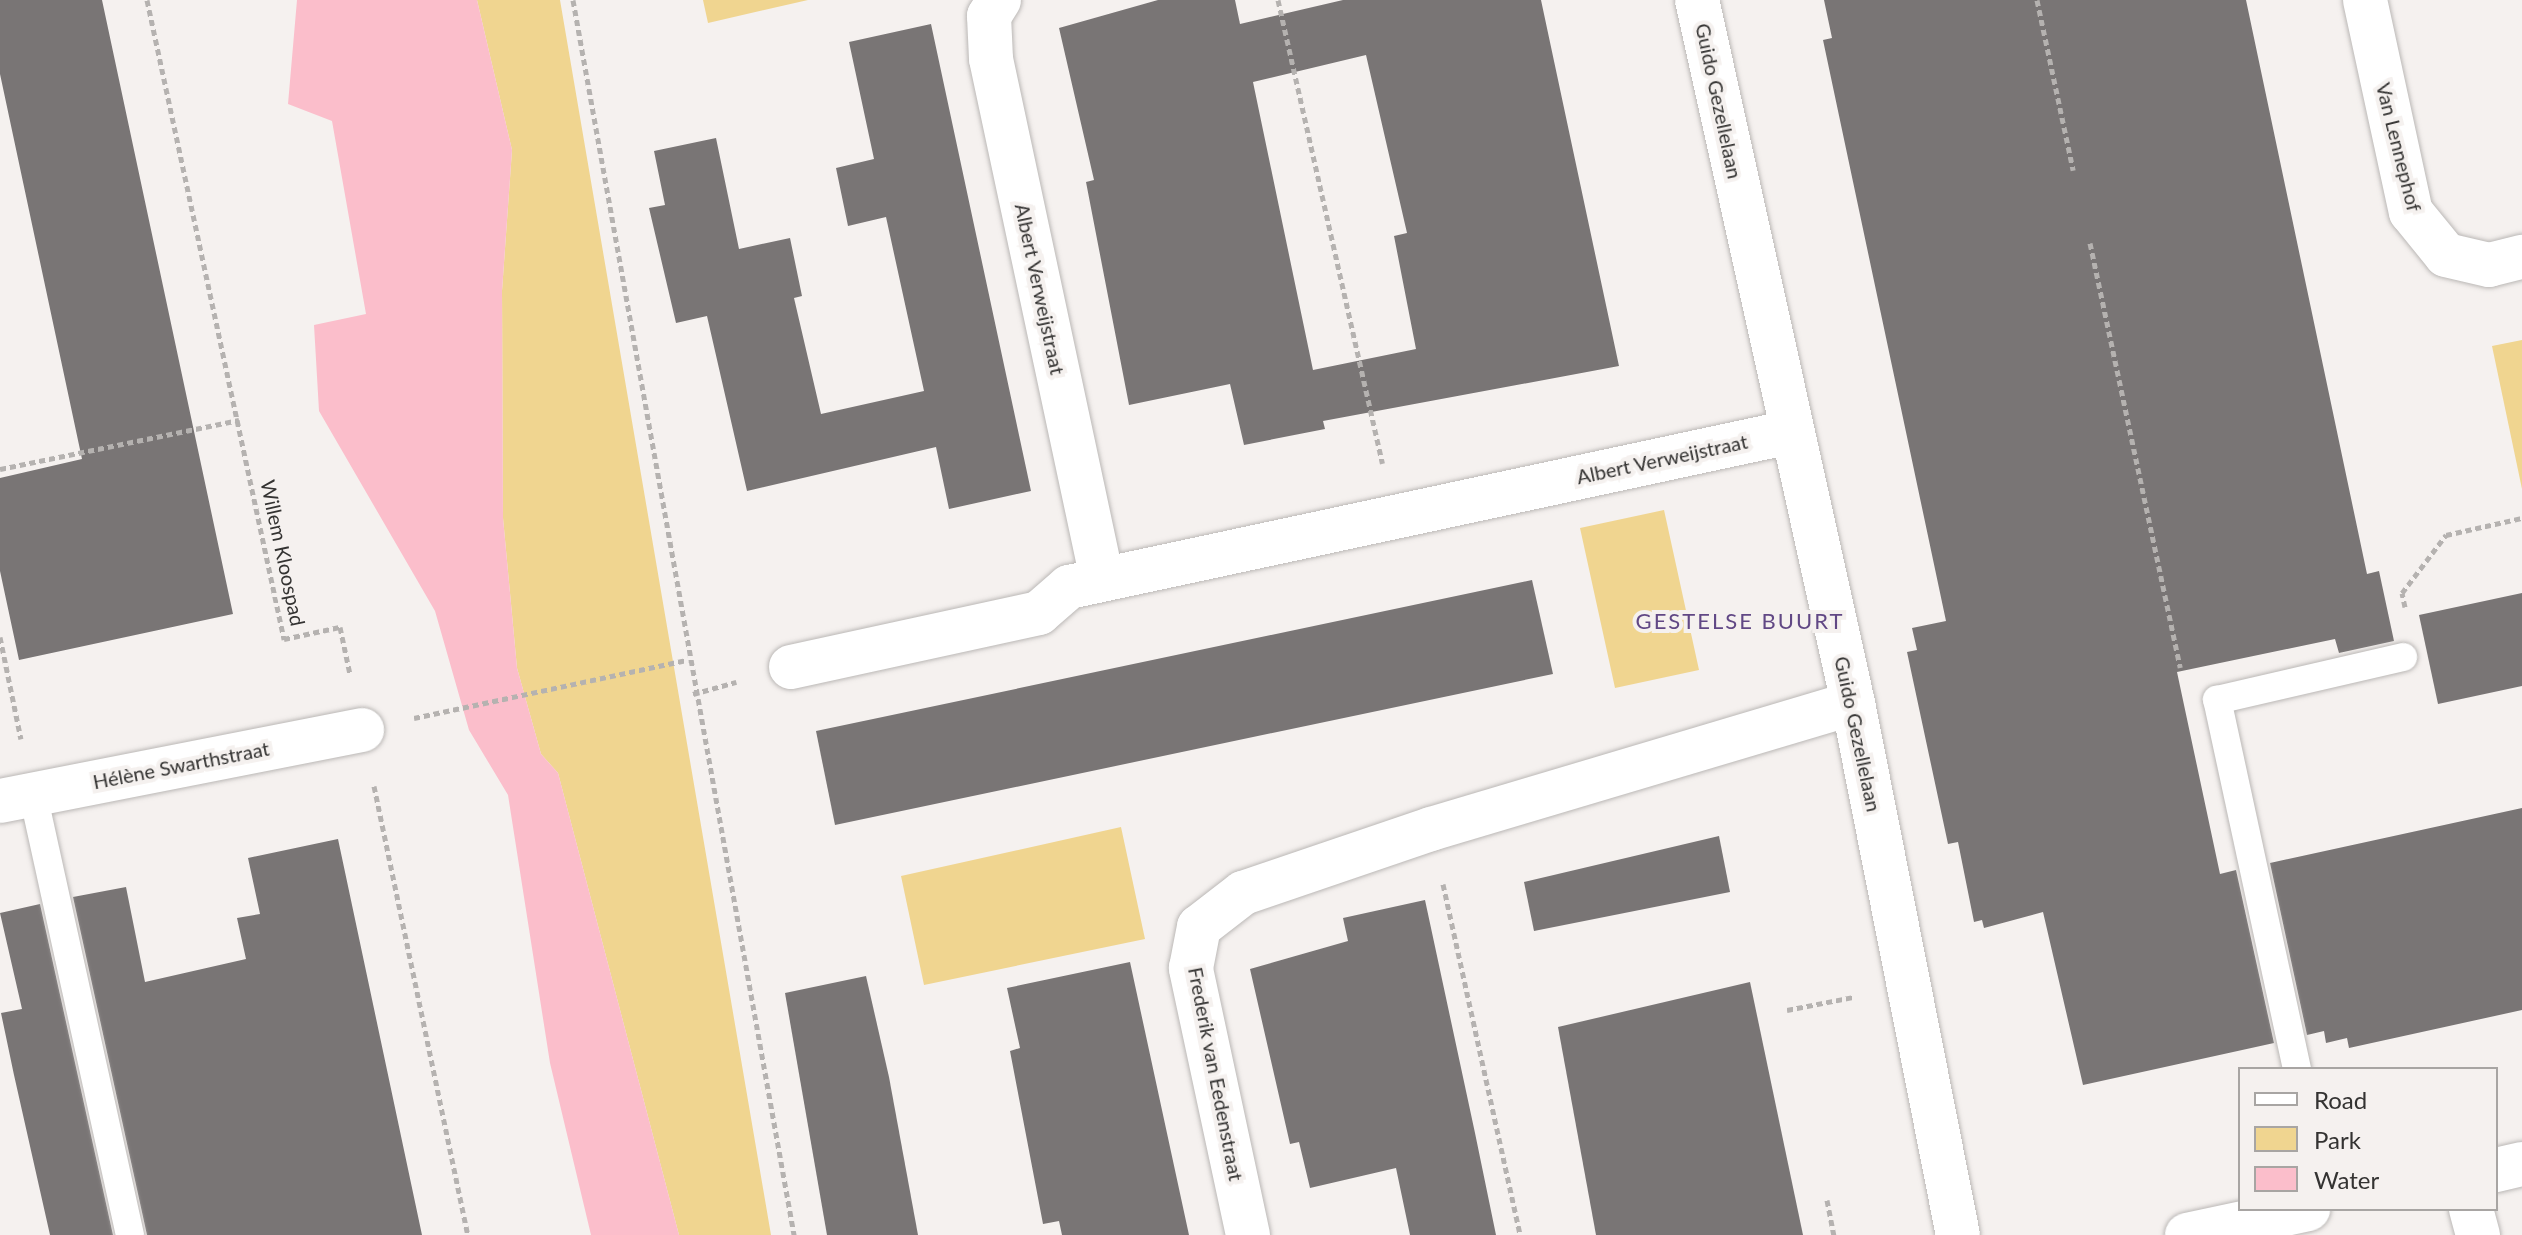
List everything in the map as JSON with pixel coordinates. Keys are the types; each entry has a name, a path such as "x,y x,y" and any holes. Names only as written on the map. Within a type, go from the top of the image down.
{"street":[{"name":"Albert Verweijstraat","path":"999,0 989,16 991,59 1102,579"},
{"name":"Guido Gezellelaan","path":"1697,0 1790,432 1853,703 1958,1235"},
{"name":"Van Lennephof","path":"2365,0 2411,212 2446,255 2489,265 2522,257"},
{"name":"Albert Verweijstraat","path":"791,667 1039,613 1069,587 1102,579 1790,432"},
{"name":"Frederik van Eedenstraat","path":"1248,1235 1191,968 1199,927 1243,893 1431,829 1853,703"},
{"name":"Hélène Swarthstraat","path":"16,798 362,730"},
{"path":"2498,1170 2522,1164"},
{"path":"2187,1235 2299,1211"},
{"path":"2472,1211 2478,1235"}],"lane":[{"path":"2297,1067 2217,700 2403,657"},
{"path":"16,798 130,1235"}],"path":[{"name":"Willem Kloospad","path":"147,0 284,639 340,627 468,1235"},
{"path":"573,0 688,660 794,1235"},
{"path":"1278,0 1394,516"},
{"path":"2037,0 2073,170"},
{"path":"2090,243 2180,669 2217,700"},
{"path":"0,469 239,420"},
{"path":"2403,657 2412,642 2402,593 2446,535 2522,518"},
{"path":"0,637 16,798"},
{"path":"407,720 688,660"},
{"path":"1431,829 1520,1235"},
{"path":"1787,1010 1909,985"},
{"path":"1827,1200 1834,1235"}],"green space":[{"path":"477,0 560,0 771,1235 679,1235 558,773 541,754 517,668 503,518 502,291 512,150"},
{"path":"703,0 808,0 708,23"},
{"path":"2522,340 2522,489 2492,346"},
{"path":"1664,510 1699,670 1615,688 1580,528"},
{"path":"1121,827 1145,939 924,985 901,876"}],"water":[{"path":"297,0 477,0 512,150 502,291 503,518 517,668 541,754 558,773 679,1235 591,1235 550,1063 508,795 469,730 435,611 319,411 314,325 366,314 332,121 288,104"}],"building":[{"path":"0,0 102,0 233,614 19,660 0,571 0,478 82,459 0,74"},
{"path":"1158,0 1235,0 1240,24 1343,0 1541,0 1619,366 1323,421 1325,429 1244,445 1230,384 1129,405 1086,182 1094,180 1059,28","holes":["1366,55 1407,233 1394,236 1416,349 1313,370 1253,82"]},
{"path":"1824,0 2246,0 2367,574 2379,571 2394,641 2339,653 2335,639 2177,672 2220,874 2236,870 2274,1043 2083,1085 2043,912 1984,928 1982,920 1974,922 1958,842 1948,844 1907,652 1917,650 1912,628 1946,621 1823,40 1832,38"},
{"path":"931,24 1031,491 949,509 936,447 747,491 707,316 676,323 649,208 665,205 654,151 716,138 739,249 790,238 802,296 794,298 821,414 924,391 886,217 848,226 836,168 874,159 849,42"},
{"path":"1532,580 1553,674 835,825 816,731"},
{"path":"2522,593 2522,686 2438,704 2419,615"},
{"path":"2522,808 2522,1010 2349,1048 2347,1038 2326,1043 2324,1031 2307,1035 2270,863"},
{"path":"1719,836 1730,892 1534,931 1524,882"},
{"path":"338,839 422,1235 147,1235 73,897 126,887 145,982 246,959 237,918 260,914 248,858"},
{"path":"1425,900 1496,1235 1410,1235 1396,1168 1310,1188 1299,1142 1290,1144 1250,969 1348,941 1343,918"},
{"path":"40,904 113,1235 50,1235 14,1075 1,1013 22,1009 0,913"},
{"path":"1130,962 1189,1235 1062,1235 1059,1221 1043,1224 1010,1051 1020,1048 1007,988"},
{"path":"866,976 889,1077 918,1235 827,1235 785,993"},
{"path":"1750,982 1803,1235 1596,1235 1558,1027"}],"district":[{"name":"GESTELSE BUURT","path":"1740,621"}]}
